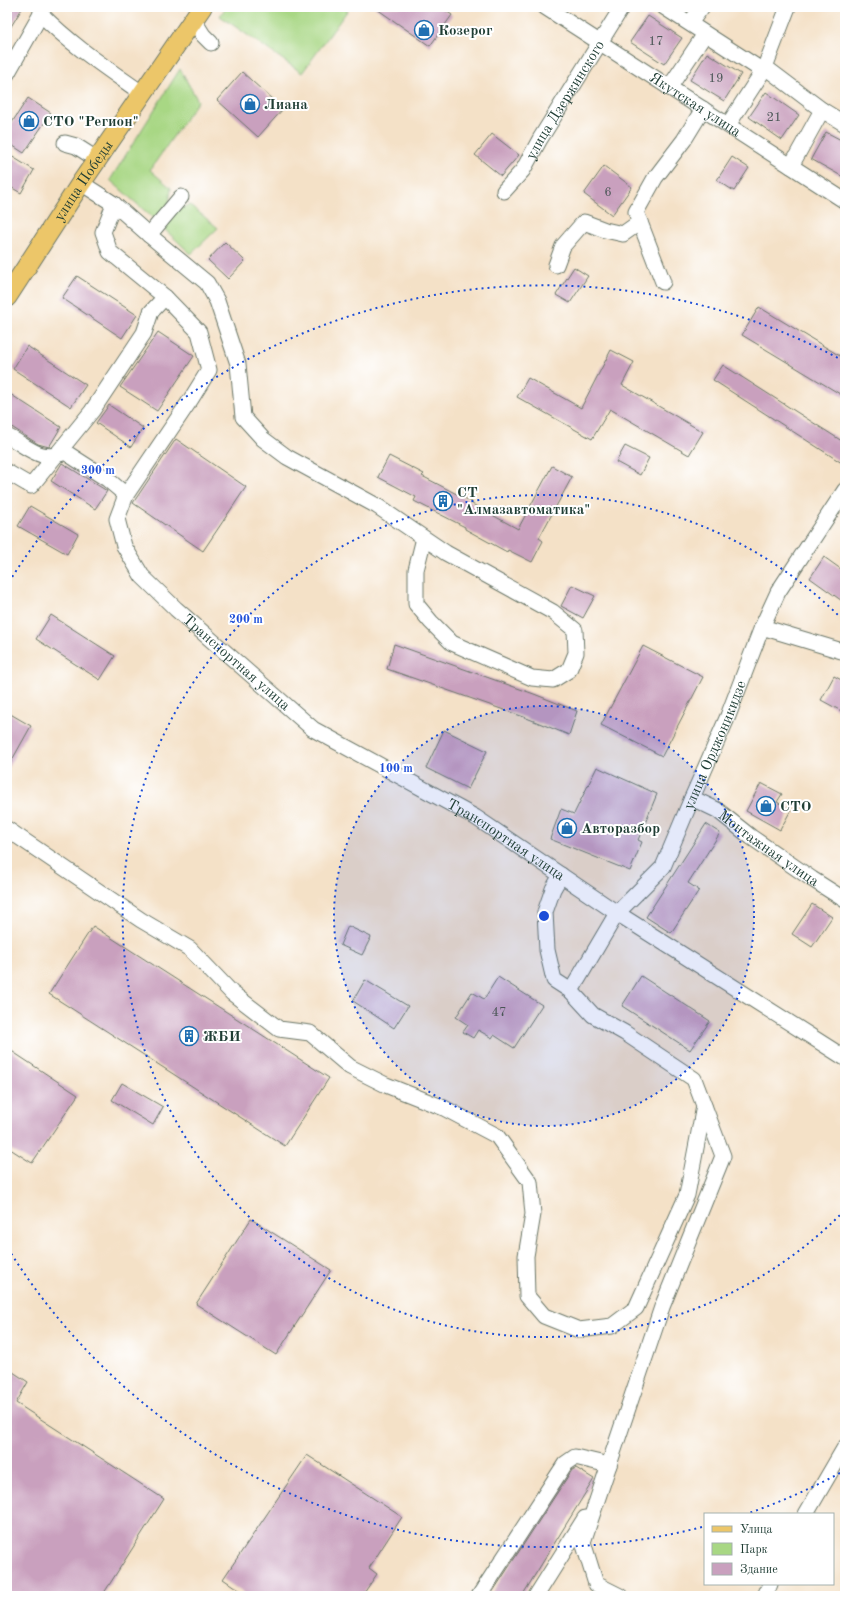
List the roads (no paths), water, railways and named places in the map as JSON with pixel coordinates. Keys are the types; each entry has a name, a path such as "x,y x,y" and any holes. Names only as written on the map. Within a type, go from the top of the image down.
{"main road":[{"name":"улица Победы","path":"7,296 12,277 82,183 197,13"}],"street":[{"name":"Якутская улица","path":"545,7 845,201"},
{"name":"улица Дзержинского","path":"504,191 523,170 540,139 622,7"},
{"path":"664,7 705,34 764,69 822,110 845,124"},
{"path":"690,23 702,7"},
{"path":"728,125 764,69 788,7"},
{"path":"7,74 41,10 53,26 94,60 143,94"},
{"path":"197,13 203,35 211,43"},
{"path":"670,88 705,34"},
{"path":"664,282 636,212 655,178 684,140 703,109"},
{"path":"791,166 822,110"},
{"path":"65,143 76,146 98,160"},
{"path":"82,183 114,204 207,283 217,301 238,364 243,417 263,439 287,457 376,506 424,538 446,553 553,612 575,630 576,653 569,670 553,680 532,678 452,643 416,604 416,570 424,538"},
{"path":"149,235 181,197"},
{"name":"Транспортная улица","path":"114,204 102,232 110,252 165,298 199,332 209,370 192,400 126,495 117,519 124,546 142,576 176,609 313,729 475,817 617,913 845,1058"},
{"path":"556,265 563,246 584,222 605,230 623,234 640,222"},
{"path":"7,472 31,486 57,456 92,411 144,332 151,312 165,298"},
{"path":"7,436 42,456 57,456 65,452 107,479 126,495"},
{"name":"улица Орджоникидзе","path":"572,991 617,913 663,867 728,716 762,627 778,592 845,490"},
{"path":"762,627 845,652"},
{"name":"Монтажная улица","path":"692,798 717,810 751,837 845,900"},
{"path":"7,829 141,920 190,949 232,993 279,1029 310,1033 350,1067 386,1085 444,1108 497,1136 530,1182 533,1214 526,1256 527,1296 544,1316 579,1330 612,1326 636,1308 687,1195 704,1106"},
{"path":"561,874 553,889 545,912 547,950 554,980 572,991 593,1015 625,1033 694,1079 723,1156 662,1307 583,1542 596,1584 620,1596"},
{"path":"807,1513 845,1447"},
{"path":"479,1596 565,1464 575,1456 609,1465"},
{"path":"536,1596 598,1499"},
{"path":"765,1596 770,1585"}],"place":[{"name":"Козерог","path":"424,30"},
{"name":"Лиана","path":"250,104"},
{"name":"СТО \"Регион\"","path":"29,121"},
{"name":"СТ \"Алмазавтоматика\"","path":"443,501"},
{"name":"СТО","path":"766,806"},
{"name":"Авторазбор","path":"567,828"},
{"name":"ЖБИ","path":"189,1036"}]}
